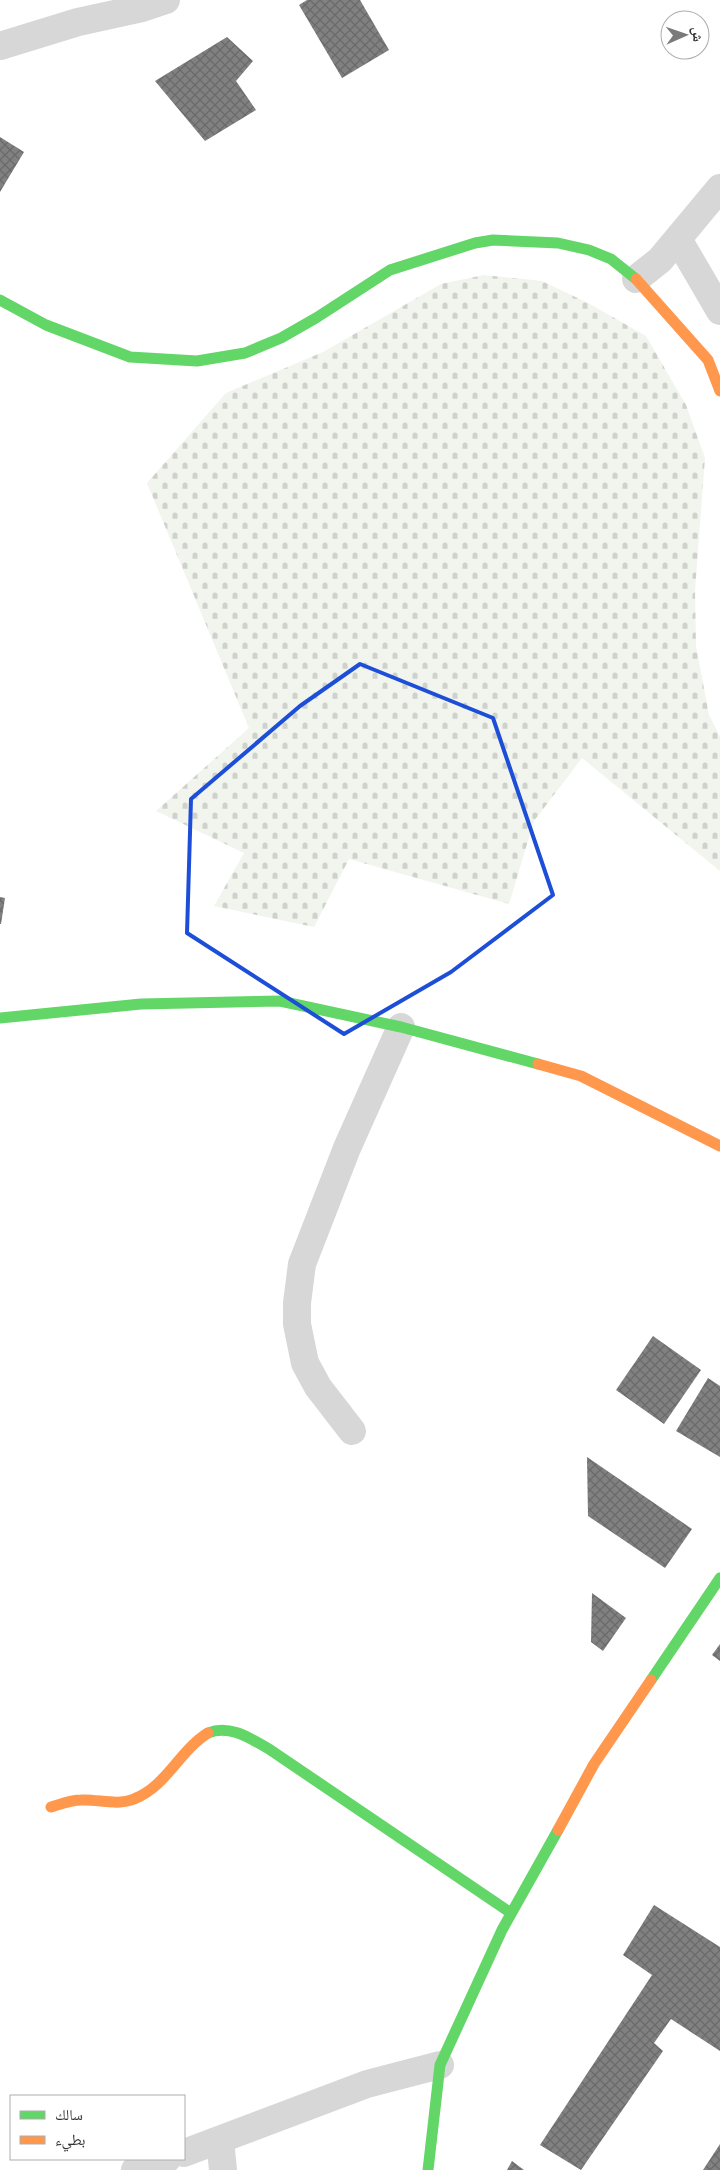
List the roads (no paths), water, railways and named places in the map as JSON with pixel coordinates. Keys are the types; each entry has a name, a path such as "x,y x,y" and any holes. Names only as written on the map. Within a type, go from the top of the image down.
{"street":[{"path":"0,46 78,22 142,8 166,0"},
{"path":"636,279 660,260 720,188"},
{"path":"678,239 720,311"},
{"path":"0,300 46,325 130,357 197,361 245,353 282,338 390,270 475,243 493,240 528,240 558,243 589,250 611,259 636,279 708,360 720,391"},
{"path":"0,1018 141,1004 280,1002 401,1028 581,1076 720,1146"},
{"path":"352,1432 322,1394 305,1363 297,1324 297,1303 302,1264 346,1148 401,1028"},
{"path":"428,2170 440,2065 502,1930 594,1764 720,1578"},
{"path":"51,1807 81,1800 123,1802 133,1800 152,1788 210,1731 220,1729 237,1731 269,1749 512,1913"},
{"path":"185,2153 367,2084 440,2065"},
{"path":"220,2140 222,2170"},
{"path":"135,2170 164,2160"}]}
